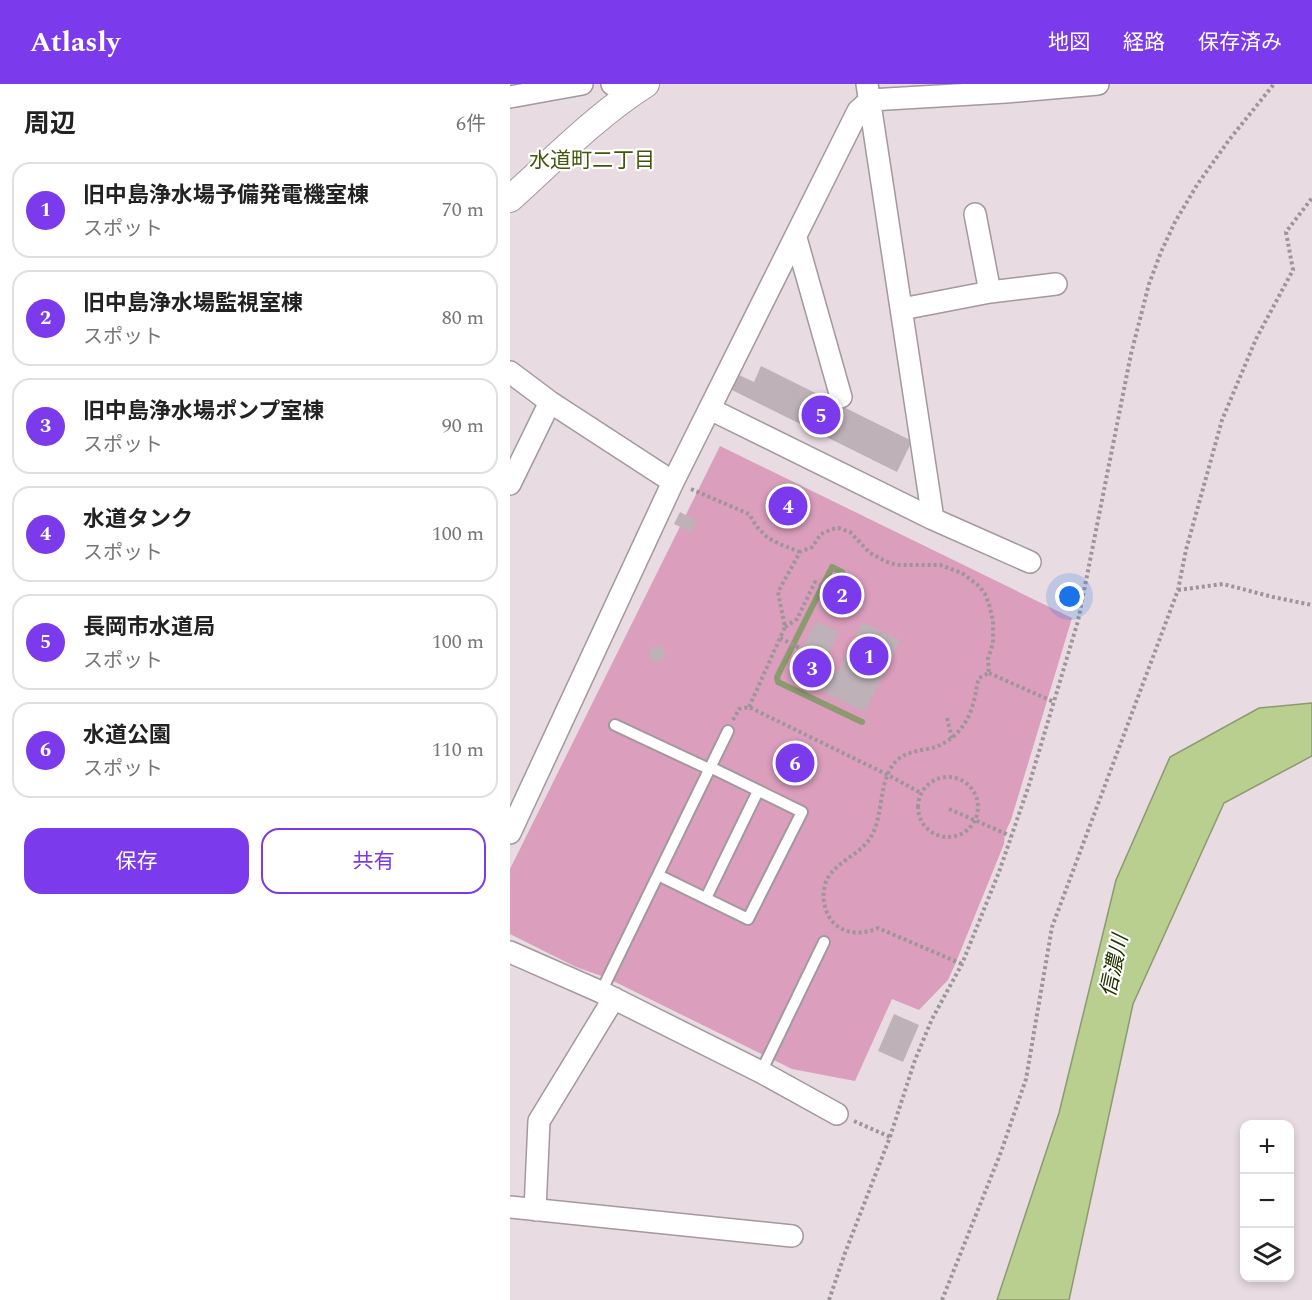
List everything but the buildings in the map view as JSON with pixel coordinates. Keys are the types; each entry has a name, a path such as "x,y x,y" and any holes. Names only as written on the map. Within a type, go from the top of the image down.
{"street":[{"path":"510,97 582,84"},
{"path":"869,92 1006,92 1098,84"},
{"path":"510,199 630,87"},
{"path":"510,833 673,482 869,92"},
{"path":"869,92 933,519"},
{"path":"975,214 990,292"},
{"path":"796,238 842,397"},
{"path":"902,309 990,292 1056,284"},
{"path":"510,372 550,402 673,482"},
{"path":"510,484 550,402"},
{"path":"710,409 933,519 1030,562"},
{"path":"510,952 607,995 761,1072 837,1114"},
{"path":"535,1210 539,1121 607,995"},
{"path":"510,1208 792,1236"}],"lane":[{"path":"615,725 801,812 748,919 658,875"},
{"path":"607,995 658,875 728,731"},
{"path":"706,898 758,790"},
{"path":"761,1072 824,942"}],"path":[{"path":"829,1300 890,1137 915,1060 932,1019 962,964 999,872 1029,785 1078,621 1131,354 1149,284 1175,222 1197,185 1229,140 1274,84"},
{"path":"942,1300 1026,1079 1052,927 1178,590 1186,550 1222,420 1256,339 1293,270 1286,232 1312,198"},
{"path":"673,482 749,514 768,538 800,552"},
{"path":"785,627 778,592 800,552 812,547 817,538 826,531 838,528 850,532 870,553 887,562 897,565 948,567 968,577 979,586 985,594 991,613 993,643 988,659 989,673"},
{"path":"828,588 815,582 797,619 785,627 749,707 921,793"},
{"path":"1178,590 1222,584 1312,605"},
{"path":"780,638 802,649"},
{"path":"989,673 1054,702"},
{"path":"962,964 878,928 860,933 841,929 832,921 827,912 824,892 826,882 836,869 861,849 873,834 881,794 888,775 898,759 912,752 936,748 952,738 970,712 979,678 989,673"},
{"path":"947,718 952,738"},
{"path":"954,778 964,781 972,788 977,798 978,810 975,820 970,827 955,835 934,834 925,827 919,816 917,807 921,793 936,780 954,778"},
{"path":"949,809 1011,836"},
{"path":"837,1114 890,1137"}],"shaded area":[{"path":"720,446 1072,618 1011,820 1005,833 1004,844 948,980 919,1010 892,999 855,1081 792,1069 607,978 576,967 510,934 510,869"}],"water":[{"name":"信濃川","path":"1312,703 1312,756 1224,803 1133,1004 1069,1300 997,1300 1059,1113 1116,880 1170,757 1259,708"}],"waterway":[{"path":"842,572 832,567 777,677 778,682 862,722"}],"place":[{"name":"長岡市水道局","path":"821,415"},
{"name":"水道タンク","path":"788,506"},
{"name":"旧中島浄水場監視室棟","path":"842,595"},
{"name":"旧中島浄水場予備発電機室棟","path":"869,656"},
{"name":"旧中島浄水場ポンプ室棟","path":"812,668"},
{"name":"水道公園","path":"795,763"}],"district":[{"name":"水道町二丁目","path":"592,161"}]}
